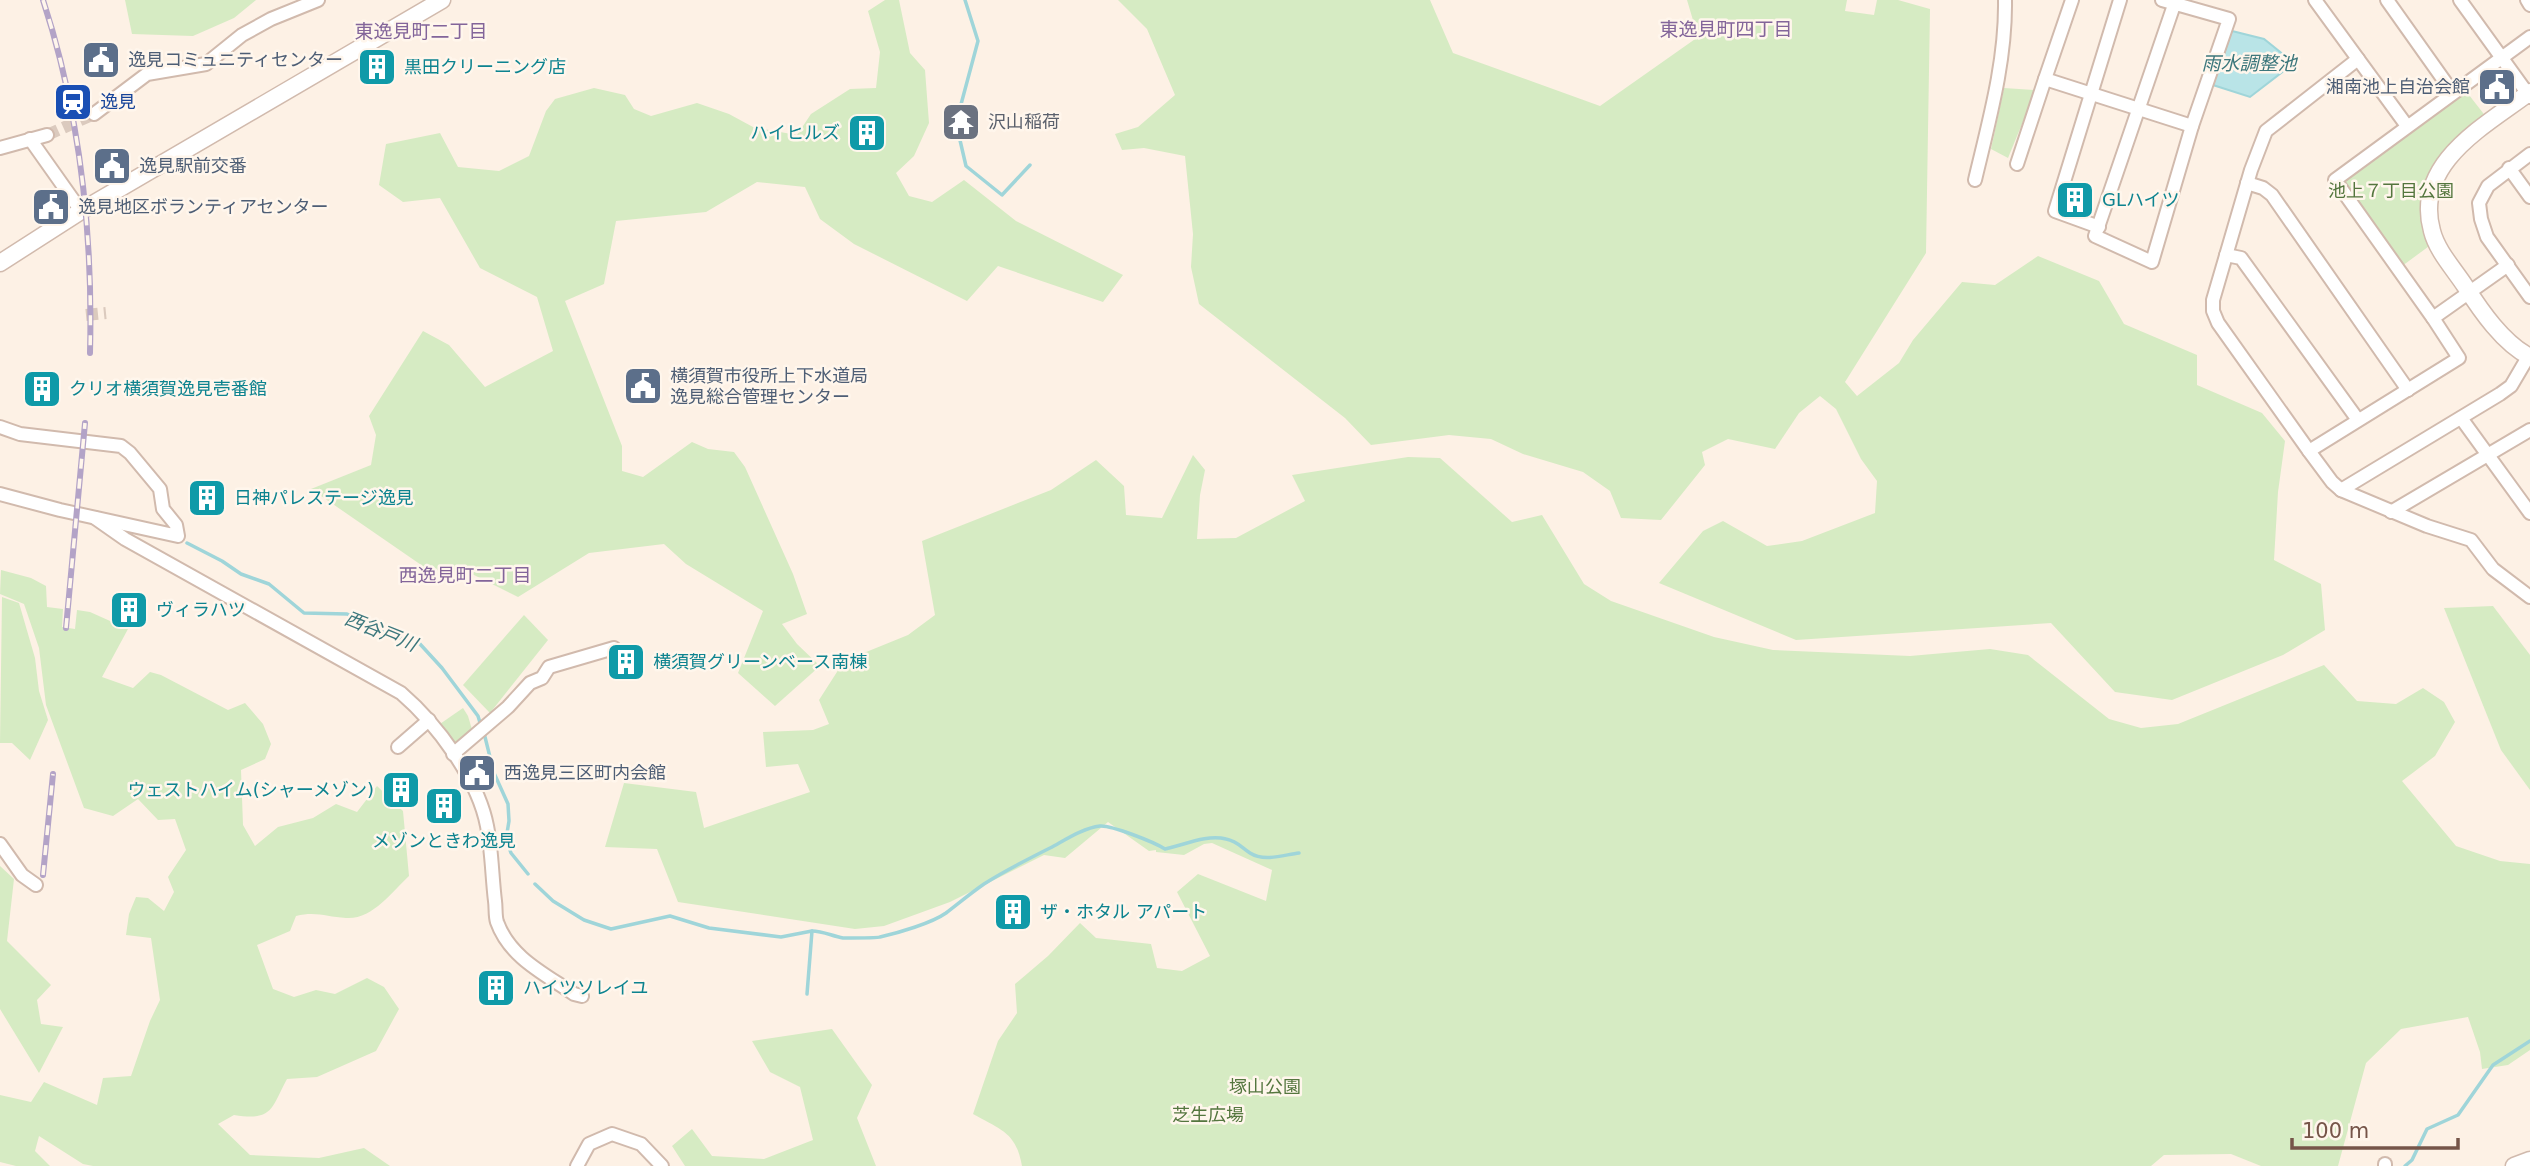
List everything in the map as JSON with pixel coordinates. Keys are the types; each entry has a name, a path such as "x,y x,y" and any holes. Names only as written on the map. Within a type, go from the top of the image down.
{"street":[{"path":"94,114 147,74 206,64 242,35 271,19 318,0"},
{"path":"0,263 81,211 442,0"},
{"path":"1975,180 2001,68 2006,22 2005,0"},
{"path":"2017,164 2072,0"},
{"path":"2099,227 2055,211 2120,0"},
{"path":"2315,0 2407,126"},
{"path":"2387,0 2453,93"},
{"path":"2341,490 2511,386 2529,357 2513,346 2469,293 2440,249 2432,231 2429,209 2431,189 2441,166 2458,146 2529,94 2460,0"},
{"path":"2527,0 2530,5"},
{"path":"2168,2 2229,19 2192,127 2152,262 2095,236 2137,111 2168,2"},
{"path":"2309,451 2459,358 2433,317 2335,180 2530,37"},
{"path":"2358,59 2266,131 2247,183 2213,300 2213,311 2218,323 2332,482 2341,490 2391,512 2471,540 2493,569 2530,597"},
{"path":"2045,79 2192,127"},
{"path":"0,148 47,135"},
{"path":"30,139 81,211"},
{"path":"2530,154 2488,186 2479,203 2487,236 2530,297"},
{"path":"2510,168 2530,197"},
{"path":"2247,183 2263,188 2272,195 2408,390"},
{"path":"2226,255 2241,258 2358,420"},
{"path":"2433,317 2508,265"},
{"path":"2460,418 2530,513"},
{"path":"0,427 26,435 121,446 130,453 159,489 163,509 176,525 178,536 0,494"},
{"path":"2391,512 2530,430"},
{"path":"95,518 125,539 401,693 429,720 479,799 487,826 496,921 513,948 530,966 574,994 582,996"},
{"path":"453,754 508,708 530,683 542,678 549,667 614,648"},
{"path":"398,747 429,720"},
{"path":"0,844 22,875 36,885"},
{"path":"577,1166 589,1144 611,1134 641,1144 662,1166"},
{"path":"2514,1166 2530,1160"}],"green space":[{"path":"125,0 256,0 234,18 193,36 132,34"},
{"path":"885,0 899,0 910,53 925,70 929,123 914,156 896,173 909,196 932,202 964,180 1016,221 1123,275 1103,302 998,266 967,301 854,244 820,219 805,187 757,182 706,212 616,221 604,284 565,301 622,446 622,471 643,477 692,442 708,449 734,452 745,467 793,574 807,614 782,624 797,644 820,666 775,706 738,673 763,611 686,564 664,544 589,553 518,597 474,575 427,569 311,489 371,465 376,435 369,416 423,331 449,345 485,387 553,351 537,297 480,268 440,198 403,202 379,185 386,144 440,133 458,167 499,171 529,156 546,111 555,99 594,88 625,95 634,109 651,116 697,103 729,114 753,127 797,135 811,114 850,89 876,88 880,52 868,11"},
{"path":"1118,0 1430,0 1453,53 1600,106 1698,37 1687,0 1847,0 1845,11 1874,15 1877,0 1898,0 1930,9 1926,253 1845,382 1857,396 1899,363 1913,340 1962,282 1995,285 2038,256 2099,281 2124,324 2197,355 2197,385 2262,413 2285,441 2278,492 2274,560 2321,584 2325,630 2283,655 2172,700 2115,692 2051,623 1796,640 1659,583 1703,531 1723,521 1767,546 1802,541 1875,513 1877,481 1861,459 1836,409 1820,396 1799,413 1775,449 1728,439 1702,452 1705,465 1661,520 1621,518 1610,491 1583,472 1523,454 1491,439 1449,435 1371,445 1345,418 1199,304 1191,267 1193,234 1185,156 1144,148 1122,150 1115,134 1138,127 1175,95 1147,29"},
{"name":"池上７丁目公園","path":"2462,86 2490,122 2431,189 2436,241 2398,269 2335,181"},
{"path":"2004,88 2036,90 2008,158 1991,149"},
{"path":"1193,455 1205,470 1197,539 1236,538 1305,501 1292,475 1408,457 1440,458 1512,522 1542,515 1584,584 1611,601 1714,637 1773,650 1910,656 1990,649 2028,655 2109,719 2141,728 2178,724 2324,665 2357,701 2396,704 2423,688 2444,702 2455,722 2435,756 2402,781 2456,846 2500,861 2530,864 2530,1050 2508,1065 2482,1069 2480,1052 2468,1017 2401,1029 2366,1063 2338,1166 2261,1166 2231,1154 2164,1155 2151,1166 1022,1166 1016,1146 1006,1133 973,1114 998,1041 1017,1013 1015,984 1048,956 1080,923 1096,938 1151,944 1157,968 1182,971 1210,956 1177,892 1198,874 1266,901 1272,870 1212,843 1204,844 1184,855 1149,851 1108,822 1065,858 1044,855 950,902 884,926 855,929 678,902 657,849 605,847 624,783 696,792 704,828 810,792 798,764 766,767 763,732 813,730 829,724 819,700 844,661 908,635 935,615 922,541 1051,490 1096,460 1124,486 1126,515 1162,518"},
{"path":"1,570 31,578 46,586 47,607 63,609 62,627 75,629 77,610 90,612 128,629 102,677 133,688 150,672 161,675 228,710 245,703 263,724 271,744 265,759 241,770 243,825 255,846 278,827 313,818 336,804 357,812 377,786 403,811 409,876 388,897 373,910 355,917 316,914 296,916 290,931 257,945 273,989 294,997 316,990 335,994 367,978 384,987 399,1009 376,1051 317,1077 287,1079 273,1105 264,1114 234,1115 218,1124 250,1155 319,1158 364,1148 390,1166 93,1166 83,1164 39,1136 35,1151 50,1166 16,1166 0,1162 0,1095 31,1102 44,1082 97,1105 103,1078 131,1076 160,1000 151,938 126,935 129,914 136,897 148,898 164,911 174,892 168,877 186,850 175,819 158,820 138,799 113,816 84,808 46,705 39,648 24,604 0,594"},
{"path":"2,597 19,603 35,658 39,691 48,720 30,760 12,743 0,743"},
{"path":"2493,606 2530,655 2530,790 2501,750 2444,608"},
{"path":"524,615 548,640 490,713 463,685"},
{"path":"463,708 473,733 454,750 437,726"},
{"path":"0,866 14,879 7,941 51,985 37,1000 41,1024 63,1027 39,1073 0,1009"},
{"path":"832,1029 872,1085 857,1118 876,1166 685,1166 672,1146 692,1129 712,1156 764,1159 813,1140 800,1087 770,1072 752,1041"}],"water":[{"name":"雨水調整池","path":"2232,31 2264,39 2294,63 2250,97 2213,85"}],"waterway":[{"path":"965,0 978,41 956,123 966,166 1002,195 1030,165"},
{"name":"西谷戸川","path":"187,543 241,574 269,584 304,613 347,614 387,634 420,644 478,716 481,726"},
{"name":"西谷戸川","path":"484,733 494,773 508,804 506,839 511,853 528,874"},
{"path":"812,931 843,938 878,937 924,924 940,917 1009,869 1074,835 1100,826 1132,834 1165,849 1203,839 1219,838 1233,841 1255,856 1274,857 1299,853"},
{"name":"西谷戸川","path":"535,884 553,901 584,920 611,929 670,916 709,928 781,937 812,931 807,994"},
{"path":"2405,1166 2412,1160 2427,1129 2458,1115 2493,1065 2530,1041"}],"tunnel":[{"path":"47,135 94,114"},
{"path":"86,315 106,313"}],"railway":[{"path":"43,0 66,86 82,174 89,264 90,353"},
{"path":"66,628 85,423"},
{"path":"43,875 53,774"}],"place":[{"name":"逸見コミュニティセンター","path":"101,60"},
{"name":"黒田クリーニング店","path":"377,67"},
{"name":"湘南池上自治会館","path":"2497,87"},
{"name":"逸見","path":"73,102"},
{"name":"沢山稲荷","path":"961,122"},
{"name":"ハイヒルズ","path":"867,133"},
{"name":"逸見駅前交番","path":"112,166"},
{"name":"GLハイツ","path":"2075,200"},
{"name":"逸見地区ボランティアセンター","path":"51,207"},
{"name":"横須賀市役所上下水道局 逸見総合管理センター","path":"643,386"},
{"name":"クリオ横須賀逸見壱番館","path":"42,389"},
{"name":"日神パレステージ逸見","path":"207,498"},
{"name":"ヴィラハツ","path":"129,610"},
{"name":"横須賀グリーンベース南棟","path":"626,662"},
{"name":"西逸見三区町内会館","path":"477,773"},
{"name":"ウェストハイム(シャーメゾン)","path":"401,790"},
{"name":"メゾンときわ逸見","path":"444,806"},
{"name":"ザ・ホタル アパート","path":"1013,912"},
{"name":"ハイツソレイユ","path":"496,988"}],"district":[{"name":"東逸見町四丁目","path":"1726,29"},
{"name":"東逸見町二丁目","path":"421,31"},
{"name":"西逸見町二丁目","path":"465,575"}],"park label":[{"name":"塚山公園","path":"1265,1087"},
{"name":"芝生広場","path":"1208,1115"}]}
